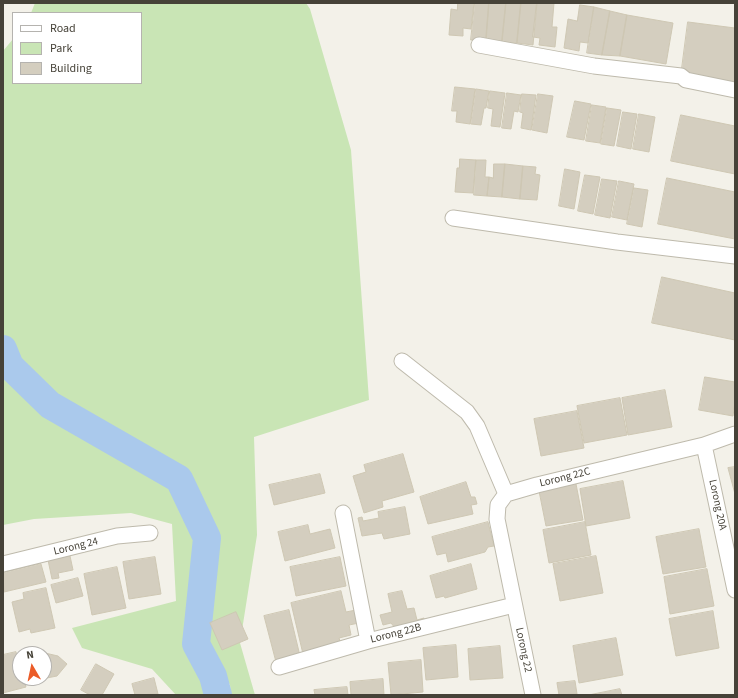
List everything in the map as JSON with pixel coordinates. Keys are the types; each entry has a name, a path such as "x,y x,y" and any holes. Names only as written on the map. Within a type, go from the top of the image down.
{"street":[{"path":"479,45 594,66 681,76 686,80 735,90"},
{"path":"453,218 617,242 733,256"},
{"path":"402,361 467,412 477,426 506,494 498,505 497,519 514,605"},
{"name":"Lorong 22C","path":"506,494 704,444 735,434"},
{"name":"Lorong 20A","path":"704,444 735,590"},
{"path":"343,513 368,641"},
{"name":"Lorong 24","path":"3,564 117,536 150,533"},
{"name":"Lorong 22B","path":"279,668 368,641 514,605"},
{"name":"Lorong 22","path":"514,605 533,695"}],"green space":[{"path":"35,3 306,3 310,9 351,150 369,400 254,437 257,535 240,643 255,695 231,695 230,685 201,634 211,541 209,538 204,539 200,544 186,643 208,684 210,695 176,695 152,669 82,648 72,628 176,601 172,524 131,513 34,519 3,525 3,51 12,40 12,84 142,84 142,12 31,12"}],"building":[{"path":"458,3 474,3 471,29 463,28 463,36 449,35 451,9 457,10"},
{"path":"475,3 489,3 486,41 471,40"},
{"path":"489,3 506,3 502,42 486,41"},
{"path":"506,3 521,3 517,43 502,42"},
{"path":"521,3 537,3 533,45 517,43"},
{"path":"537,3 554,3 552,27 557,27 555,47 539,45 540,38 533,37"},
{"path":"580,5 594,7 588,43 580,42 579,51 564,48 568,19 577,21"},
{"path":"594,7 610,11 602,55 587,53"},
{"path":"610,11 627,15 620,56 602,55"},
{"path":"627,15 673,23 666,64 620,56"},
{"path":"688,22 735,28 735,83 681,76"},
{"path":"455,87 475,89 470,124 456,122 457,111 452,111"},
{"path":"476,89 489,91 481,125 471,124"},
{"path":"490,91 505,93 500,127 491,126 493,109 488,108"},
{"path":"507,93 521,95 518,112 514,111 511,129 502,128"},
{"path":"522,94 536,95 531,130 521,128 523,113 520,112"},
{"path":"538,94 553,96 547,133 532,130"},
{"path":"575,101 591,104 584,140 567,137"},
{"path":"592,105 606,107 600,143 586,141"},
{"path":"607,108 621,110 614,146 601,144"},
{"path":"623,112 637,114 631,149 617,146"},
{"path":"639,114 655,117 649,152 633,149"},
{"path":"681,115 735,126 735,174 671,161"},
{"path":"460,159 476,160 473,193 455,192 457,168 459,168"},
{"path":"476,160 486,160 485,177 489,177 487,196 474,195"},
{"path":"494,164 505,164 502,197 487,196 489,177 493,178"},
{"path":"505,164 523,166 520,199 502,197"},
{"path":"523,166 536,167 535,174 540,175 537,200 520,199"},
{"path":"565,169 580,172 574,209 559,206"},
{"path":"585,175 600,177 593,214 578,211"},
{"path":"667,178 735,192 735,239 658,224"},
{"path":"602,179 617,181 610,218 595,215"},
{"path":"619,181 634,184 627,220 612,217"},
{"path":"634,188 648,190 642,227 627,224"},
{"path":"662,277 735,293 735,340 652,323"},
{"path":"705,377 735,382 733,416 699,410"},
{"path":"665,390 672,427 628,435 622,398"},
{"path":"620,398 627,435 584,443 577,406"},
{"path":"577,411 584,448 541,456 534,419"},
{"path":"403,454 414,492 382,501 383,507 364,513 353,476 366,472 364,465"},
{"path":"735,467 735,494 728,468"},
{"path":"320,474 325,493 274,505 269,485"},
{"path":"623,481 630,518 586,526 580,489"},
{"path":"466,482 471,497 475,497 477,504 471,505 473,514 428,524 420,497"},
{"path":"576,484 583,520 546,526 539,491"},
{"path":"405,507 410,534 384,539 382,533 362,536 358,518 362,517 363,521 379,518 378,512"},
{"path":"488,522 494,546 488,547 485,552 448,562 446,553 437,555 432,537"},
{"path":"585,522 591,555 549,563 543,530"},
{"path":"308,525 310,534 330,529 335,548 285,561 278,532"},
{"path":"699,529 706,567 663,574 656,537"},
{"path":"70,556 73,570 58,573 59,578 52,579 48,560"},
{"path":"596,556 603,593 560,601 553,564"},
{"path":"155,557 161,594 129,599 123,562"},
{"path":"340,557 346,586 296,596 290,567"},
{"path":"41,564 46,582 4,592 3,573"},
{"path":"471,564 477,589 445,598 444,596 436,598 430,576"},
{"path":"117,567 126,608 92,615 84,574"},
{"path":"707,569 714,606 670,614 664,577"},
{"path":"78,578 83,596 56,603 51,585"},
{"path":"46,588 55,628 31,633 30,629 19,632 12,602 24,599 23,593"},
{"path":"341,591 346,612 356,610 359,623 349,625 351,635 339,638 341,644 303,654 291,603"},
{"path":"402,591 407,609 414,608 417,620 424,618 424,620 395,628 391,623 383,625 380,615 392,612 388,594"},
{"path":"289,610 300,656 276,662 264,616"},
{"path":"713,611 719,648 676,656 669,619"},
{"path":"236,612 248,639 222,650 210,623"},
{"path":"616,638 623,675 579,683 573,646"},
{"path":"456,645 458,677 426,680 423,648"},
{"path":"500,646 503,678 470,680 468,649"},
{"path":"12,653 12,686 26,687 3,693 3,655"},
{"path":"52,655 58,656 67,664 57,676 52,677"},
{"path":"421,660 423,692 391,695 388,663"},
{"path":"96,664 114,674 102,695 90,695 81,690"},
{"path":"154,678 158,694 135,695 132,684"},
{"path":"383,679 384,695 351,695 350,682"},
{"path":"575,681 577,694 559,695 557,683"},
{"path":"347,687 348,695 315,695 314,690"},
{"path":"620,689 622,695 589,695"}],"waterway":[{"path":"3,349 10,366 50,405 179,479 207,538 196,644 213,676 218,695"}]}
